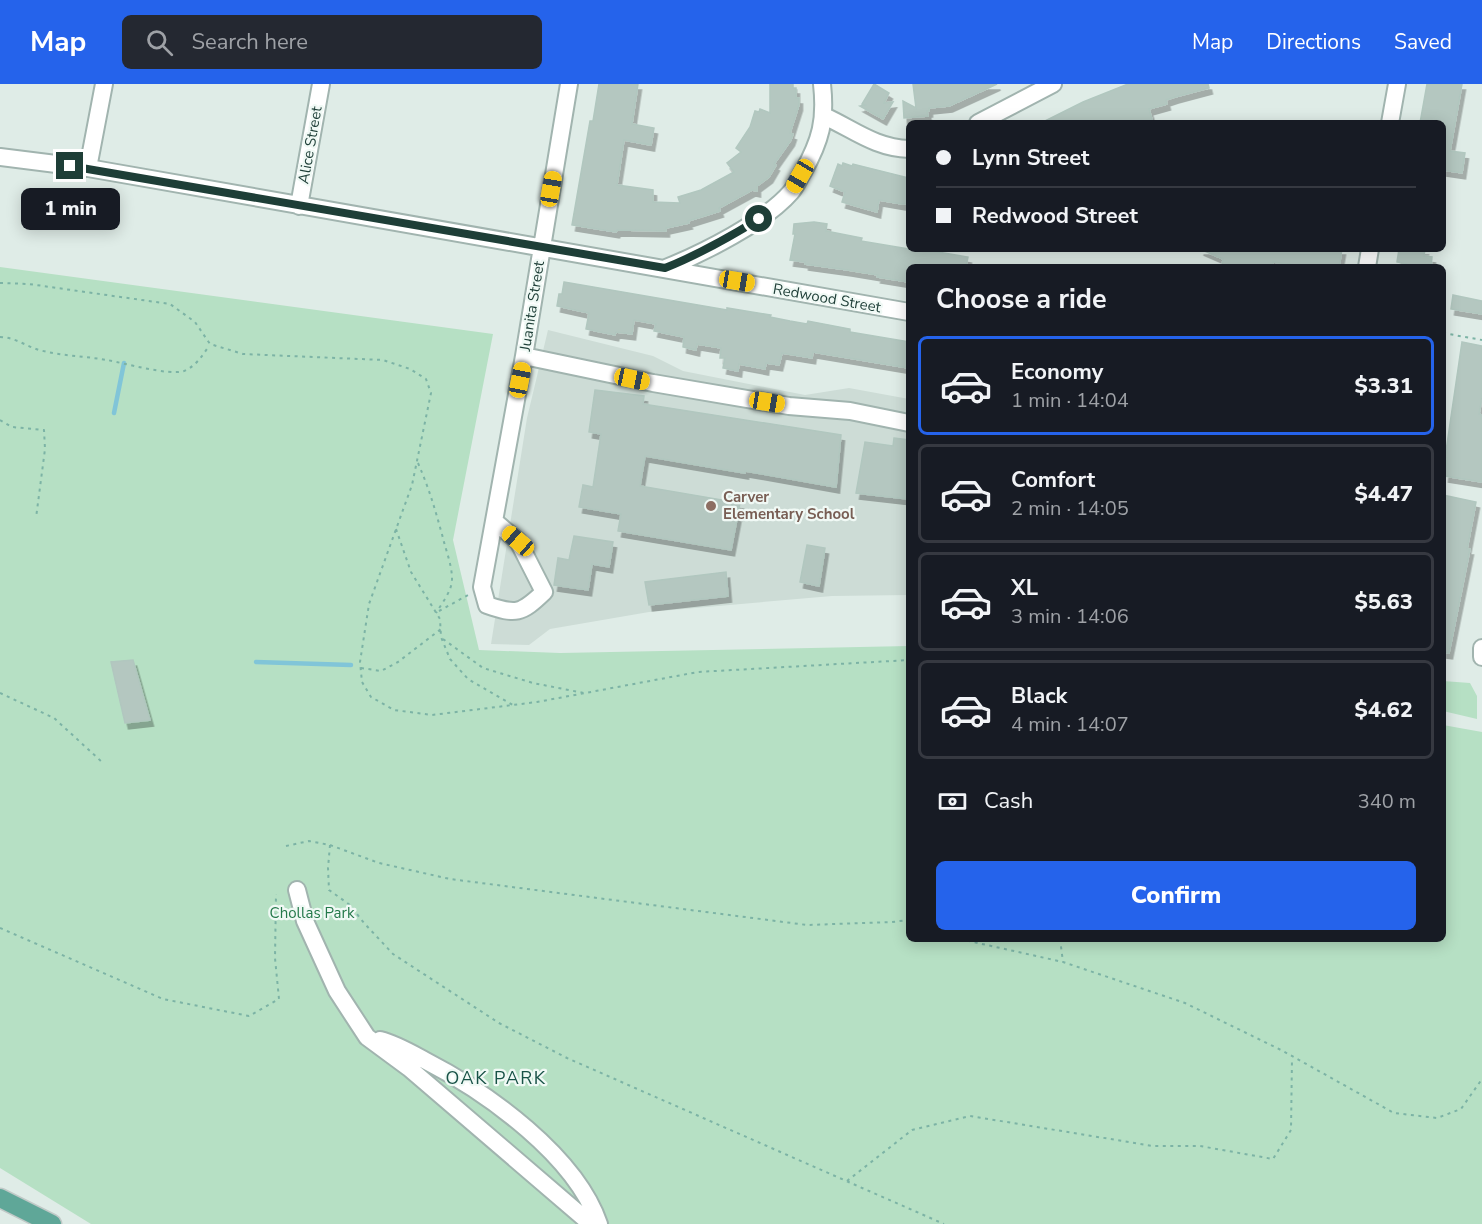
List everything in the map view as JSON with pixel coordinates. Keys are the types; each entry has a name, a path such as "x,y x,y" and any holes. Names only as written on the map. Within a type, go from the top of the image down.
{"main road":[{"path":"0,1198 52,1224"}],"street":[{"path":"88,168 104,84"},
{"name":"Alice Street","path":"299,206 321,84"},
{"name":"Juanita Street","path":"482,587 524,356 568,84"},
{"path":"665,268 723,242 773,210 792,191 816,148 824,116 822,84"},
{"path":"984,120 1053,84"},
{"path":"1391,120 1397,84"},
{"path":"824,116 875,143 886,147 906,149"},
{"name":"Redwood Street","path":"0,157 88,168 906,311"},
{"path":"524,356 653,383 789,406 850,411 906,422"},
{"path":"482,587 487,605 510,613 530,606 544,592 518,541 494,521"},
{"path":"297,890 305,921 337,991 367,1037 409,1068 591,1224"},
{"path":"367,1037 400,1047 445,1071 497,1104 547,1149 580,1187 594,1209 599,1224"}],"path":[{"path":"0,283 29,284 170,304 195,322 210,345 243,354 383,360 426,379 431,393 412,485 369,604 364,635 362,682 371,697 394,710 432,715 513,705 698,672 906,660"},
{"path":"1446,334 1482,340"},
{"path":"0,337 7,337 36,349 58,354 110,360 171,372 184,371 198,362 210,345"},
{"path":"0,420 12,427 44,430 45,448 36,518"},
{"path":"417,462 431,492 451,571 450,587 436,613"},
{"path":"396,529 411,572 440,619 441,637 450,659 468,679 513,705"},
{"path":"436,613 482,587"},
{"path":"361,668 381,671 398,662 441,629"},
{"path":"441,637 483,668 533,683 586,693"},
{"path":"0,693 54,718 102,762"},
{"path":"286,846 309,841 330,845 380,862 450,879 807,925 906,920"},
{"path":"330,845 329,890 350,904 393,954 489,1017 567,1058 944,1224"},
{"path":"0,928 163,999 249,1016 279,999 274,958 276,894"},
{"path":"973,942 1063,962 1185,1003 1292,1057 1394,1113 1437,1118 1461,1109 1482,1079"},
{"path":"1060,942 1063,962"},
{"path":"847,1181 912,1130 970,1116 1153,1146 1200,1146 1273,1159 1291,1130 1292,1057"}],"shaded area":[{"name":"Carver Elementary School","path":"548,330 653,356 683,371 805,395 849,388 906,398 906,595 832,596 649,612 550,629 529,645 491,644 527,418"}],"green space":[{"name":"Chollas Park","path":"0,267 493,334 453,540 479,650 560,653 906,646 906,942 1446,942 1446,726 1482,732 1482,1224 91,1224 0,1168"},
{"path":"1446,681 1470,683 1477,696 1477,719 1446,712"}],"building":[{"path":"599,84 638,84 632,124 654,128 651,145 624,140 617,185 653,190 653,202 680,203 678,197 701,190 734,172 727,163 741,152 736,148 750,127 755,111 759,112 760,109 770,113 770,84 793,84 793,88 796,88 796,98 799,98 799,105 790,133 793,134 791,140 774,164 776,165 769,177 757,186 757,191 752,190 719,208 720,211 688,221 689,223 666,228 666,231 617,230 616,232 572,225 590,121 593,121"},
{"path":"874,84 889,93 884,103 893,102 883,119 860,106 865,105 862,104"},
{"path":"913,84 997,84 949,106 929,108 928,116 904,118 903,101 916,108"},
{"path":"1128,84 1208,84 1209,88 1166,100 1167,104 1149,109 1152,120 1047,120 1083,102"},
{"path":"1427,84 1462,84 1450,151 1465,153 1462,173 1446,170 1446,120 1421,120"},
{"path":"843,163 852,166 853,164 906,177 906,203 879,200 877,212 842,202 845,192 830,186 838,164 842,166"},
{"path":"814,222 827,224 826,231 862,238 861,241 906,248 906,252 938,252 968,257 967,264 906,264 906,282 805,264 805,262 790,260 795,234 793,234 794,224"},
{"path":"1207,252 1342,252 1340,264 1273,262 1273,264 1222,264 1223,259"},
{"path":"1399,252 1425,252 1424,256 1432,257 1431,264 1397,262"},
{"path":"564,282 727,310 727,308 771,315 770,317 807,324 808,321 850,329 850,332 906,341 906,368 813,352 812,358 782,353 779,365 766,363 765,369 739,364 738,371 723,368 725,358 720,358 721,348 697,344 696,350 683,347 684,337 654,331 656,324 634,320 632,334 616,332 615,335 586,329 589,313 557,306 559,294 562,294"},
{"path":"1453,295 1482,301 1482,314 1451,309"},
{"path":"1462,342 1482,346 1482,398 1479,414 1482,415 1482,482 1446,476 1446,451"},
{"path":"595,390 644,396 643,404 841,435 836,487 645,456 640,486 740,503 731,550 618,531 621,514 579,507 583,485 593,487 601,434 589,432"},
{"path":"894,438 906,440 906,499 856,493 865,442 893,446"},
{"path":"1446,496 1476,502 1467,549 1470,549 1449,653 1446,652"},
{"path":"574,536 613,542 609,567 592,564 588,590 554,585 558,558 569,560"},
{"path":"807,545 825,548 819,586 800,582"},
{"path":"726,572 728,596 649,605 645,582"},
{"path":"133,660 150,720 125,723 111,662"}],"waterway":[{"path":"114,413 124,363"},
{"path":"256,662 351,665"}],"place":[{"name":"Carver Elementary School","path":"711,506"}],"district":[{"name":"OAK PARK","path":"496,1078"}],"route":[{"path":"70,166 665,268 723,242 759,219"}]}
